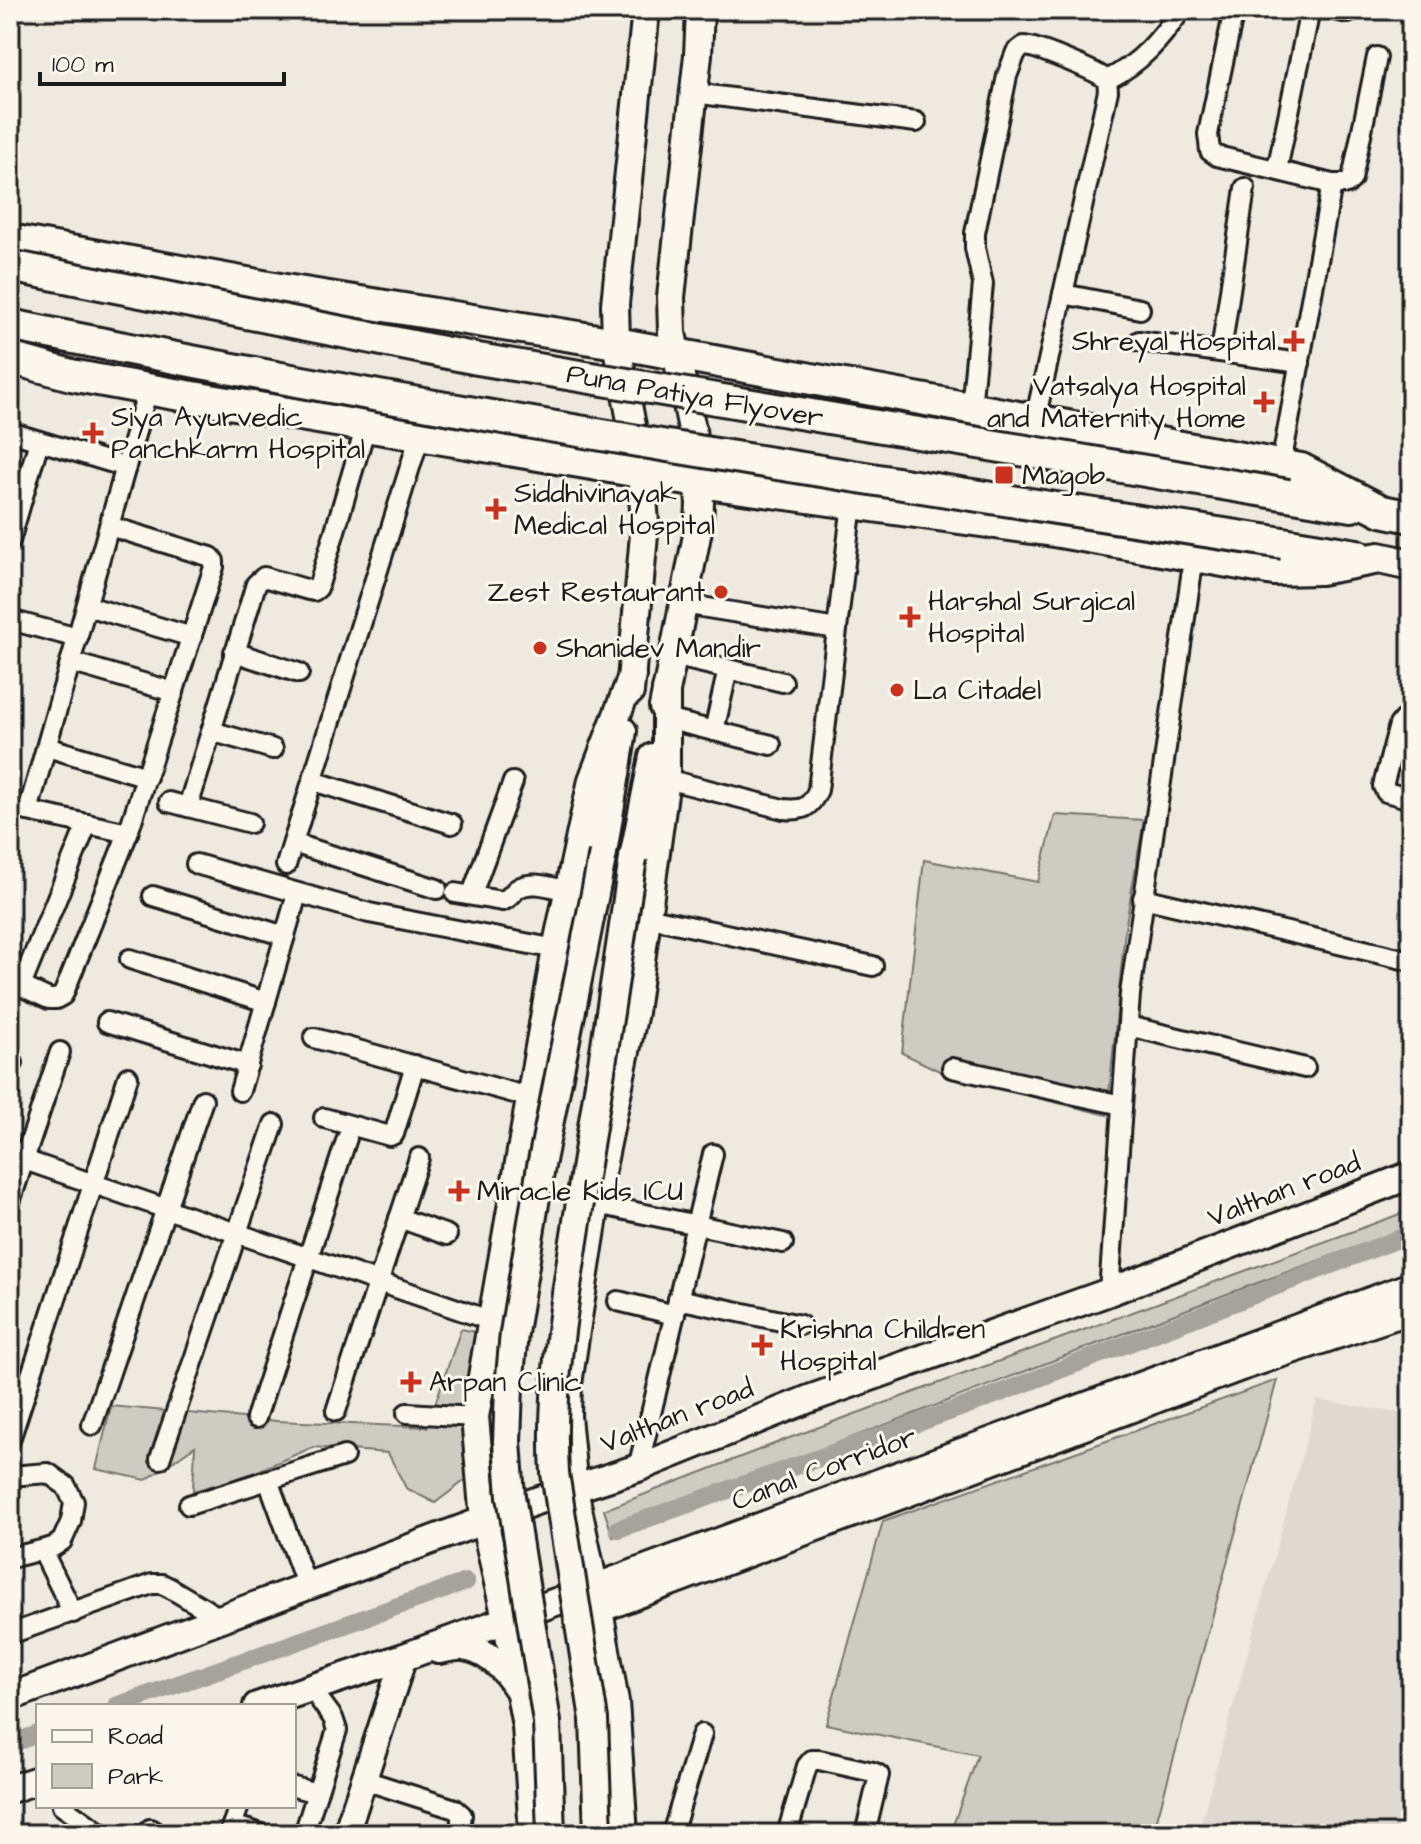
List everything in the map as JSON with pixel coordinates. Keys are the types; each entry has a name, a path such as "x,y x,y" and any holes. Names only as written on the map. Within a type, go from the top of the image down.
{"highway":[{"path":"10,240 285,290 616,343 1281,465 1301,469 1396,514"},
{"name":"Puna Patiya Flyover","path":"10,266 478,359 1396,514"},
{"name":"Puna Patiya Flyover","path":"10,325 177,360 701,453 1411,565"},
{"path":"10,358 71,375 148,389 699,482 1054,531 1274,570 1320,569 1379,558"}],"main road":[{"path":"551,1834 547,1722 511,1496 507,1442 509,1387 514,1333 541,1166 603,853 632,676 645,523 641,472 616,343 615,304 644,10"},
{"path":"598,1834 594,1719 555,1473 553,1433 560,1341 633,858 699,525 699,482 692,429 672,333 671,297 700,10"},
{"path":"533,1834 526,1726 484,1520 475,1417 556,949 592,780 632,676"},
{"path":"624,1834 615,1702 574,1489 567,1416 568,1384 597,1204 634,1012 666,779 666,690"},
{"name":"Valthan road","path":"10,1697 484,1520 638,1468 809,1399 1109,1292 1411,1175"},
{"name":"Canal Corridor","path":"263,1704 404,1657 506,1618 597,1599 1411,1286"},
{"path":"404,1657 464,1647 486,1656 505,1669 520,1692"}],"street":[{"path":"1107,80 1146,56 1181,10"},
{"path":"1234,10 1208,143 1210,151 1217,156 1332,184 1347,184 1352,179 1377,57"},
{"path":"1277,170 1310,10"},
{"path":"971,409 983,284 975,233 1011,63 1016,52 1024,46 1034,46 1100,72 1107,80 1108,91 1035,420"},
{"path":"694,93 916,122"},
{"path":"1281,465 1332,184"},
{"path":"1221,352 1245,188"},
{"path":"1063,294 1140,309"},
{"path":"1139,341 1300,363"},
{"path":"128,833 19,809 47,747 148,389"},
{"path":"188,807 259,578 314,591 318,588 366,426"},
{"path":"10,432 126,467"},
{"path":"286,865 420,435"},
{"path":"10,541 19,479 39,441"},
{"path":"666,779 783,809 800,810 811,805 818,790 852,503"},
{"path":"87,824 16,984 49,999 63,995 128,833 214,561 204,555 109,526"},
{"path":"1109,1292 1128,1026 1143,898 1194,556"},
{"path":"683,604 837,629"},
{"path":"87,606 192,637"},
{"path":"10,620 78,638"},
{"path":"234,652 299,673"},
{"path":"673,656 783,682"},
{"path":"70,662 174,692"},
{"path":"714,731 728,669"},
{"path":"666,719 771,745"},
{"path":"1411,719 1403,720 1399,725 1383,786 1386,792 1411,799"},
{"path":"211,731 273,749"},
{"path":"47,747 147,777"},
{"path":"313,781 452,824"},
{"path":"455,892 513,782"},
{"path":"169,802 250,823"},
{"path":"293,843 455,892 502,901 527,884 569,891"},
{"path":"196,864 369,913 556,949"},
{"path":"240,1091 297,894"},
{"path":"153,896 285,936"},
{"path":"1143,898 1411,961"},
{"path":"647,917 873,966"},
{"path":"130,959 266,1002"},
{"path":"107,1022 248,1065"},
{"path":"1128,1026 1305,1068"},
{"path":"314,1038 532,1098"},
{"path":"10,1202 18,1153 60,1052"},
{"path":"324,1118 390,1136 394,1134 415,1065"},
{"path":"952,1068 1122,1105"},
{"path":"10,1440 128,1077"},
{"path":"92,1425 203,1100"},
{"path":"160,1459 274,1124"},
{"path":"256,1418 347,1138"},
{"path":"18,1153 33,1163 492,1321"},
{"path":"638,1468 713,1154"},
{"path":"336,1411 419,1158"},
{"path":"597,1204 783,1243"},
{"path":"399,1218 447,1235"},
{"path":"618,1301 800,1325"},
{"path":"597,1599 1241,1368 1411,1311"},
{"path":"407,1413 475,1417"},
{"path":"189,1505 344,1456"},
{"path":"10,1476 48,1473 66,1486 74,1502 71,1521 62,1541 53,1547 10,1558"},
{"path":"268,1480 307,1587"},
{"path":"42,1550 73,1613"},
{"path":"10,1634 152,1584 162,1584 220,1618"},
{"path":"346,1834 404,1657"},
{"path":"304,1834 337,1730 333,1718 311,1688"},
{"path":"672,1834 702,1734"},
{"path":"787,1834 807,1766 812,1760 879,1775 865,1834"},
{"path":"364,1780 455,1809 462,1815 459,1834"},
{"path":"296,1788 317,1793"},
{"path":"65,1808 102,1834"},
{"path":"238,1808 231,1830 262,1834"}],"shaded area":[{"path":"1317,1400 1411,1415 1411,1834 1198,1834"}],"green space":[{"path":"1055,815 1144,820 1125,929 1107,1115 952,1077 902,1053 924,860 1038,882"},
{"path":"1411,1210 1411,1227 717,1489 613,1537 604,1510 792,1437"},
{"path":"461,1329 485,1334 472,1475 435,1503 406,1488 388,1453 313,1447 246,1476 193,1491 195,1446 146,1480 96,1469 111,1406 277,1421 427,1427"},
{"path":"1277,1380 1153,1834 950,1834 978,1755 826,1724 883,1521"}],"waterway":[{"path":"618,1529 974,1403 1411,1234"},
{"path":"122,1704 466,1582"},
{"path":"10,1744 36,1735"}],"place":[{"name":"Shreyal Hospital","path":"1294,341"},
{"name":"Vatsalya Hospital and Maternity Home","path":"1264,402"},
{"name":"Siya Ayurvedic Panchkarm Hospital","path":"93,433"},
{"name":"Magob","path":"1004,475"},
{"name":"Siddhivinayak Medical Hospital","path":"496,509"},
{"name":"Zest Restaurant","path":"721,592"},
{"name":"Harshal Surgical Hospital","path":"910,617"},
{"name":"Shanidev Mandir","path":"540,648"},
{"name":"La Citadel","path":"897,690"},
{"name":"Miracle Kids ICU","path":"459,1191"},
{"name":"Krishna Children Hospital","path":"762,1345"},
{"name":"Arpan Clinic","path":"411,1382"}]}
